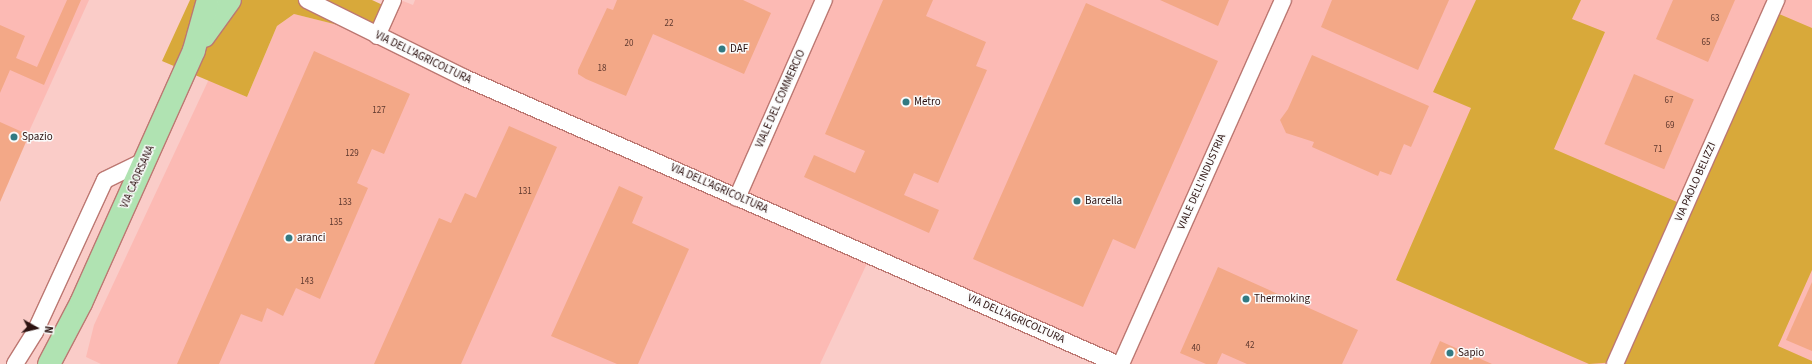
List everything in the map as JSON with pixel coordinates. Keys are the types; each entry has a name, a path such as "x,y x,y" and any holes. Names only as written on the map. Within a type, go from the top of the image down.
{"main road":[{"path":"194,50 208,0"},
{"path":"194,50 230,0"},
{"name":"VIA CAORSANA","path":"49,364 81,303 194,50"},
{"name":"VIA CAORSANA","path":"60,364 81,303"}],"street":[{"name":"VIA DELL'AGRICOLTURA","path":"307,0 320,4 377,36 465,78 1117,364"},
{"path":"377,36 393,0"},
{"name":"VIALE DEL COMMERCIO","path":"737,198 824,0"},
{"name":"VIALE DELL'INDUSTRIA","path":"1121,364 1283,0"},
{"name":"VIA PAOLO BELIZZI","path":"1617,363 1776,0"},
{"path":"15,364 35,332 105,180 144,162"}],"shaded area":[{"path":"0,0 89,0 0,195"},
{"path":"190,0 372,0 387,7 378,35 294,14 277,26 247,97 162,61"},
{"path":"415,0 1812,0 1812,364 1616,362 1602,364 1115,364 870,257 820,364 101,364 86,357 94,325 209,79 247,97 277,26 294,14 378,35 387,7 403,1 413,5"},
{"path":"1476,0 1581,0 1572,19 1605,32 1554,149 1684,205 1772,11 1812,28 1812,270 1778,346 1812,361 1812,364 1621,364 1616,362 1589,364 1396,280 1471,108 1433,92"}],"building":[{"path":"67,0 81,0 44,85 10,70 0,93 0,25 25,36 16,58 37,67"},
{"name":"DAF","path":"617,0 743,0 771,13 744,74 653,34 626,96 586,79 578,74 578,70 607,8 613,10"},
{"name":"Metro","path":"883,0 933,0 926,16 986,42 976,66 987,70 938,183 914,173 904,195 939,210 929,233 804,177 814,155 855,173 865,151 825,134"},
{"path":"1160,0 1229,0 1218,26"},
{"path":"1332,0 1449,0 1418,70 1321,27"},
{"path":"1673,0 1735,0 1708,62 1656,39"},
{"path":"1086,3 1218,61 1135,249 1113,239 1083,307 973,259"},
{"name":"aranci","path":"314,51 410,94 384,154 372,149 357,183 368,188 320,299 296,288 283,316 267,308 262,322 241,314 219,364 177,364"},
{"path":"1312,55 1429,106 1411,147 1404,144 1391,175 1380,171 1378,176 1312,147 1314,142 1286,133 1280,120 1288,109"},
{"path":"1634,74 1694,99 1664,169 1604,144"},
{"path":"0,122 29,135 0,202"},
{"path":"509,126 557,147 461,364 374,364 439,218 451,223 465,193 476,198"},
{"path":"619,186 643,197 632,223 689,249 638,364 617,364 551,336"},
{"name":"Thermoking","path":"1218,267 1358,330 1342,364 1247,364 1222,353 1217,364 1206,364 1180,353"},
{"path":"1812,282 1812,351 1786,340"},
{"name":"Sapio","path":"1440,341 1492,364 1430,364"}],"place":[{"name":"DAF","path":"722,49"},
{"name":"Metro","path":"906,102"},
{"name":"Spazio","path":"14,137"},
{"name":"Barcella","path":"1077,201"},
{"name":"aranci","path":"289,238"},
{"name":"Thermoking","path":"1246,299"},
{"name":"Sapio","path":"1450,353"}]}
